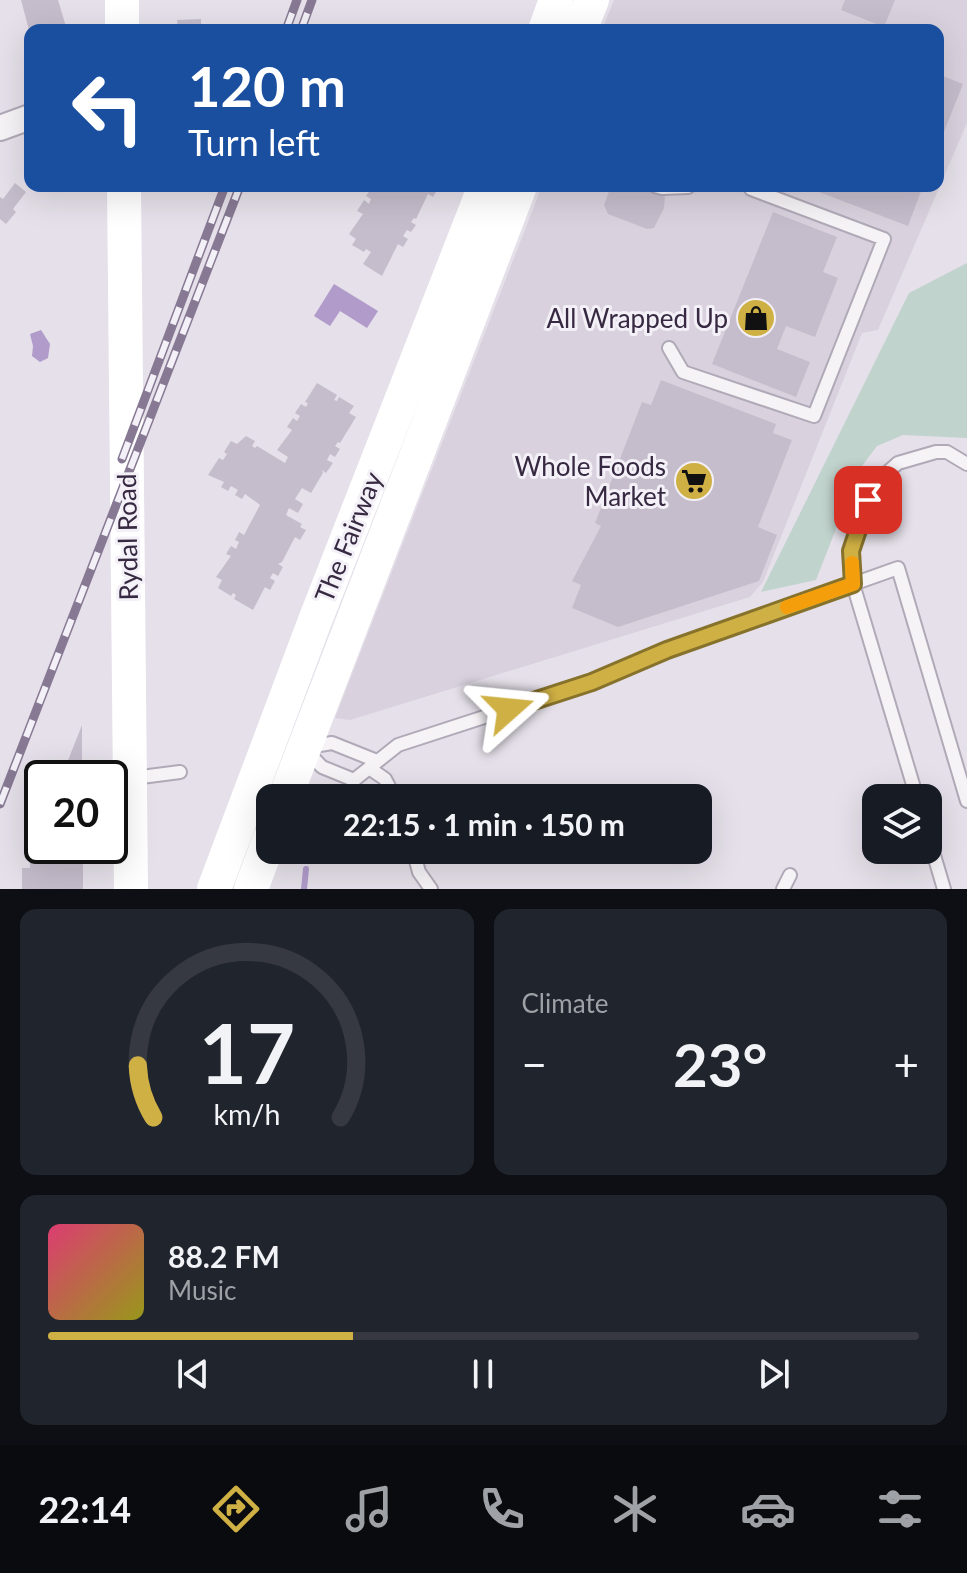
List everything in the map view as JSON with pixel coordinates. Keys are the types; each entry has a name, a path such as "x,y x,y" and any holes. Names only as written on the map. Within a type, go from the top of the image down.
{"main road":[{"path":"122,0 122,24"},
{"path":"547,24 556,0"},
{"path":"582,24 592,0"},
{"name":"Rydal Road","path":"120,760 124,192"},
{"name":"The Fairway","path":"214,889 483,192"},
{"name":"The Fairway","path":"290,784 518,192"},
{"path":"272,735 304,747"},
{"name":"Rydal Road","path":"128,859 131,889"},
{"path":"251,889 260,864"}],"street":[{"path":"0,128 24,119"}],"lane":[{"path":"669,348 683,372 814,416 884,239 759,192"},
{"path":"913,784 853,584 851,551 862,514 881,478 898,463 936,452 947,452 967,464"},
{"path":"353,784 354,780 398,745 592,682 667,650 898,568 967,801"},
{"path":"304,747 332,743 373,764 388,784"},
{"path":"304,747 322,767 354,780"},
{"path":"128,779 180,772"},
{"path":"417,864 431,889"},
{"path":"937,864 944,889"},
{"path":"783,889 790,875"}],"shaded area":[{"path":"614,0 967,0 967,123 944,176 944,24 604,24"},
{"path":"540,192 937,192 878,330 862,333 763,582 750,597 350,720 335,718"},
{"path":"967,263 967,438 903,435 877,446 859,470 816,580 761,592 909,293"},
{"path":"334,284 378,311 367,328 340,311 330,326 314,316"},
{"path":"41,330 50,344 48,358 40,362 32,356 30,334"}],"building":[{"path":"21,0 58,0 65,24 27,24"},
{"path":"845,0 895,0 885,24 876,24 841,10"},
{"path":"201,19 201,24 177,24 177,20"},
{"path":"944,76 963,84 944,132"},
{"path":"15,183 26,192 6,224 0,219 0,197 3,199"},
{"path":"369,192 436,192 433,197 428,194 416,219 411,222 416,225 403,236 408,239 403,247 398,244 382,276 363,264 371,252 366,249 364,252 352,245 356,239 349,234 363,214 357,211 364,200 369,204 371,199 366,196"},
{"path":"609,192 660,192 665,195 664,208 654,228 647,229 608,214 604,205"},
{"path":"819,192 921,192 908,226"},
{"path":"773,212 837,237 823,272 838,278 815,337 786,326 777,349 810,362 796,397 712,364"},
{"name":"Whole Foods Market","path":"661,380 776,424 773,433 792,440 758,527 777,535 759,581 618,627 572,608 581,585 572,581 601,526 595,523 642,402 651,405"},
{"path":"317,383 337,395 334,400 337,401 339,397 354,406 349,413 356,417 335,446 340,449 335,457 330,454 327,460 333,463 326,473 322,470 311,493 302,488 295,499 303,504 298,513 289,508 286,515 306,530 300,540 295,537 278,564 283,567 278,576 273,573 270,578 275,581 270,590 265,587 253,610 234,599 236,595 233,593 231,596 218,588 222,580 216,577 231,556 226,554 231,546 236,549 239,542 235,540 239,532 244,535 260,505 245,494 242,499 235,495 238,490 231,486 228,491 221,487 224,482 208,475 219,458 223,460 231,441 237,444 246,436 255,441 252,446 285,463 288,457 277,450 292,430 287,427 293,418 297,421 300,416 295,413 301,404 306,407 308,403 305,402"},
{"path":"82,725 82,760 68,760"},
{"path":"30,864 83,864 83,889 22,889 22,868 30,868"}],"waterway":[{"path":"304,889 306,869"}],"railway":[{"path":"288,24 297,0"},
{"path":"303,24 312,0"},
{"path":"122,459 223,192"},
{"path":"0,804 238,192"}],"slow traffic":[{"path":"787,607 853,584 852,563"}],"place":[{"name":"All Wrapped Up","path":"756,318"},
{"name":"Whole Foods Market","path":"694,481"}],"route":[{"path":"509,709 592,682 667,650 853,584 851,551 868,500"}]}
